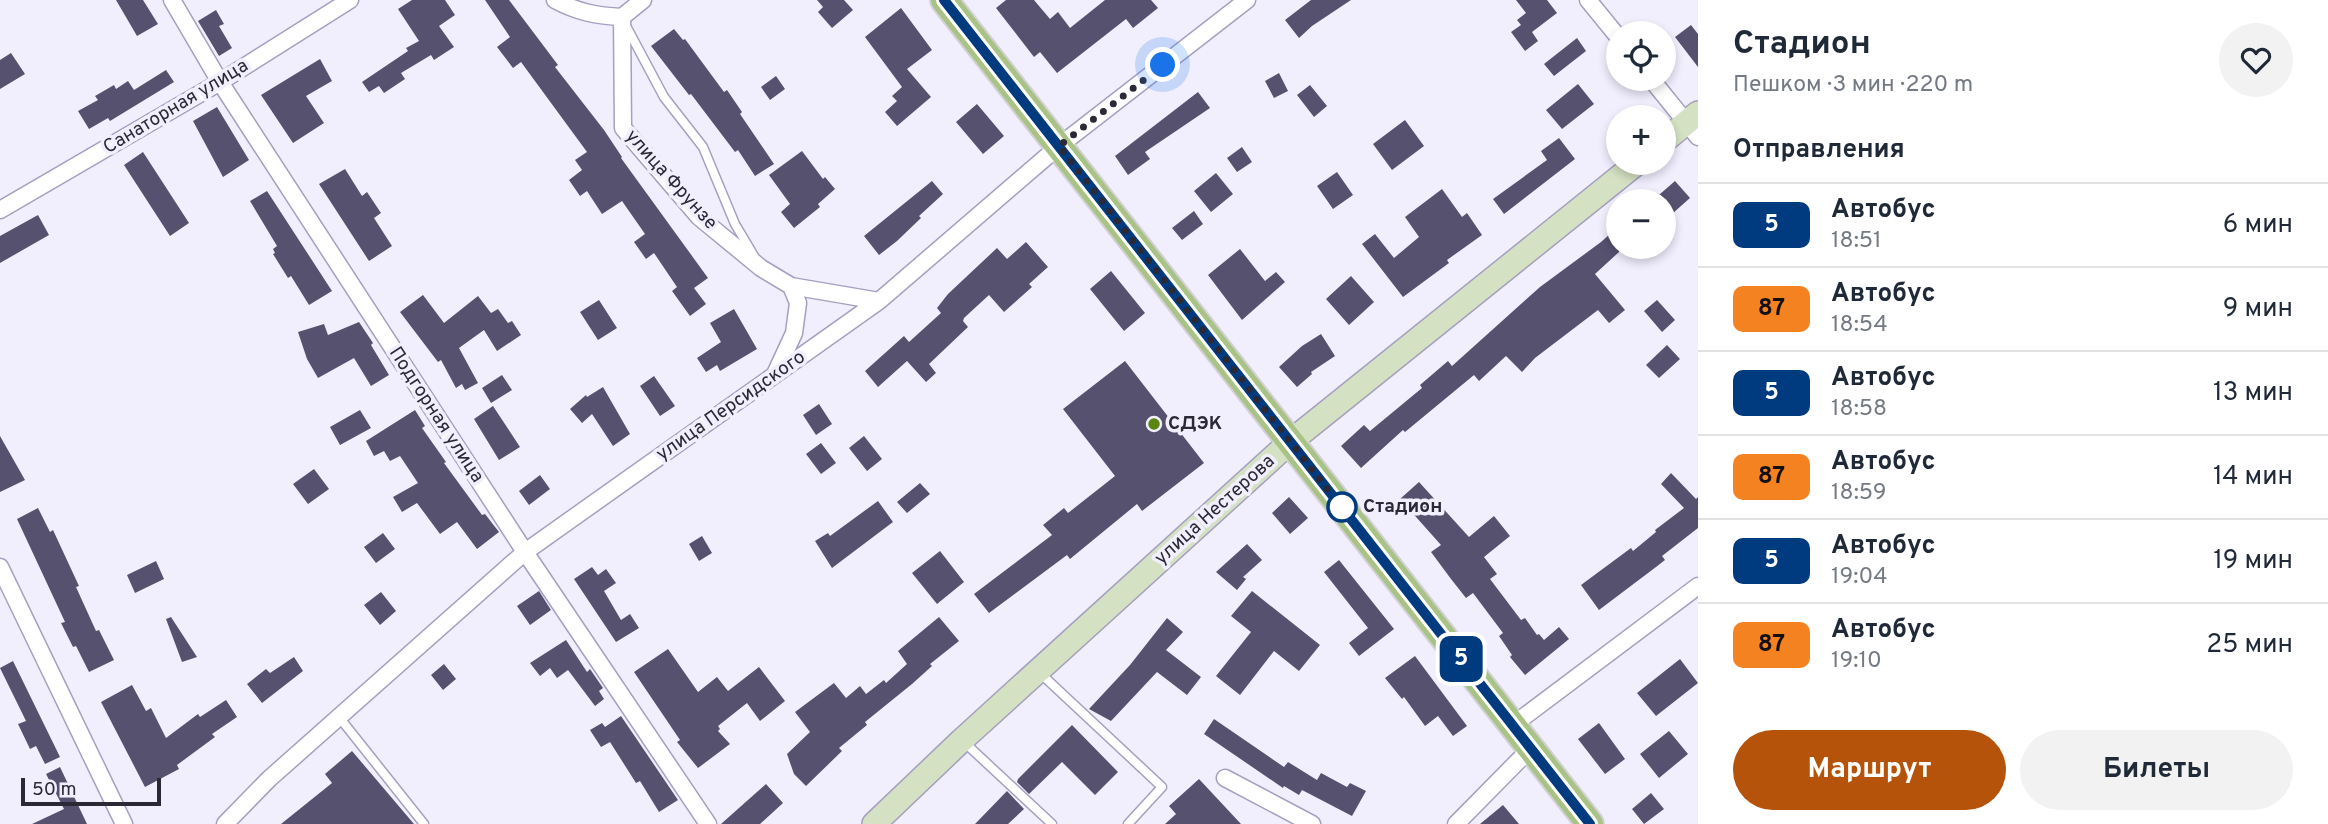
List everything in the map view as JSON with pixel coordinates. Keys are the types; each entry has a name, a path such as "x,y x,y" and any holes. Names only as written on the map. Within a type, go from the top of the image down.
{"main road":[{"path":"944,0 1590,824"},
{"path":"1676,134 1694,124"},
{"name":"улица Нестерова","path":"874,824 962,740 1290,442 1622,175"}],"street":[{"name":"Подгорная улица","path":"172,0 220,82 525,552 708,824"},
{"name":"Санаторная улица","path":"0,210 220,82 351,0"},
{"path":"555,0 574,10 622,17 643,0"},
{"name":"улица Персидского","path":"225,824 269,779 525,552 879,301 1059,146 1247,0"},
{"path":"1588,0 1606,22"},
{"name":"улица Фрунзе","path":"622,17 623,128 699,217 761,268 790,286 879,301"},
{"path":"1662,91 1694,124"},
{"path":"775,375 794,333 798,303 790,286"},
{"path":"0,568 124,824"},
{"path":"1513,725 1698,586"},
{"path":"1456,824 1531,748"},
{"path":"1225,778 1312,824"}],"lane":[{"path":"622,17 664,97 703,147 735,223 761,268"},
{"path":"1038,671 1162,787 1128,824"},
{"path":"339,717 425,824"},
{"path":"962,740 1052,824"}],"building":[{"path":"116,0 143,0 158,24 137,36"},
{"path":"412,0 445,0 455,15 439,26 454,47 434,60 431,55 401,73 405,79 384,93 379,86 369,92 362,82 419,41 398,9"},
{"path":"485,0 509,0 708,278 694,288 706,304 690,316 672,291 677,287 654,253 646,259 634,242 645,234 622,201 602,214 587,191 580,196 569,180 582,170 575,160 587,152 521,62 513,68 497,47 510,37"},
{"path":"817,0 844,0 853,10 832,28 818,12 823,7"},
{"path":"1006,0 1034,0 1050,19 1058,12 1070,28 1105,0 1151,0 1158,8 1133,28 1126,19 1057,73 1040,52 1034,57 996,8"},
{"path":"1311,0 1351,0 1299,38 1285,20"},
{"path":"1516,0 1547,0 1557,13 1532,32 1538,41 1525,51 1511,32 1521,25 1517,20 1526,13"},
{"path":"901,8 932,50 907,69 931,97 897,126 885,112 897,101 892,96 902,87 865,37"},
{"path":"216,10 224,24 219,26 232,48 219,56 198,21"},
{"path":"1691,25 1698,34 1698,67 1676,38"},
{"path":"674,29 685,39 724,92 727,90 774,164 755,176 738,150 735,152 651,46"},
{"path":"1577,38 1586,51 1554,76 1544,64"},
{"path":"11,53 25,74 0,89 0,60"},
{"path":"320,59 332,81 306,96 324,123 293,143 261,95"},
{"path":"166,70 174,82 110,121 108,118 89,129 78,111 98,100 95,96 114,85 116,89 128,81 134,90"},
{"path":"1279,73 1288,91 1274,98 1265,81"},
{"path":"776,76 785,89 770,100 761,87"},
{"path":"1578,84 1594,104 1562,129 1546,110"},
{"path":"1310,85 1327,106 1314,117 1297,95"},
{"path":"1198,92 1210,108 1145,152 1150,159 1128,175 1115,156"},
{"path":"977,104 1004,136 983,154 956,122"},
{"path":"217,107 249,160 223,177 193,121"},
{"path":"1405,120 1424,146 1392,170 1373,144"},
{"path":"1559,138 1575,159 1504,214 1493,199 1547,160 1541,151"},
{"path":"1242,147 1252,162 1237,172 1227,158"},
{"path":"802,151 823,179 825,177 835,189 818,204 820,207 794,228 781,212 790,204 769,175"},
{"path":"143,152 189,223 170,236 124,165"},
{"path":"345,169 362,196 367,192 381,213 374,218 392,246 369,261 319,184"},
{"path":"1337,172 1353,195 1333,209 1317,186"},
{"path":"1216,173 1233,194 1211,212 1194,191"},
{"path":"932,181 943,194 897,241 879,255 864,236"},
{"path":"1675,181 1690,198 1676,210 1676,189 1666,189"},
{"path":"1442,189 1462,217 1467,213 1482,235 1403,297 1362,244 1375,234 1394,258 1419,237 1405,217"},
{"path":"267,191 332,291 309,305 273,254 273,249 277,246 250,201"},
{"path":"1194,211 1203,224 1182,240 1172,228"},
{"path":"38,215 49,235 0,263 0,236"},
{"path":"1606,238 1606,259 1611,259 1595,274 1625,310 1609,323 1598,310 1535,358 1522,372 1506,356 1479,381 1474,375 1405,432 1403,430 1361,468 1341,446 1364,425 1370,431 1422,388 1420,385 1448,361 1452,366 1540,287"},
{"path":"1026,242 1048,267 1029,284 1032,287 1004,312 989,295 964,318 963,321 968,327 929,364 936,373 926,382 907,361 878,387 865,371 904,336 909,342 941,313 937,308 948,294 997,248 1007,259"},
{"path":"1240,249 1265,281 1276,272 1285,282 1242,320 1208,275"},
{"path":"1111,271 1145,313 1124,331 1090,289"},
{"path":"1351,276 1374,302 1349,325 1326,299"},
{"path":"423,295 444,323 478,296 491,313 498,309 508,323 512,321 521,335 497,351 484,330 459,348 478,383 465,390 462,384 456,388 441,360 438,362 400,312"},
{"path":"599,300 617,328 598,340 580,312"},
{"path":"1657,300 1675,320 1662,332 1644,311"},
{"path":"734,309 757,349 720,371 717,365 706,372 697,358 721,342 710,323"},
{"path":"359,322 389,375 371,386 354,358 318,378 307,359 298,332 324,324 328,335"},
{"path":"1321,334 1335,356 1311,372 1297,387 1279,367 1302,346"},
{"path":"1667,345 1680,359 1659,378 1646,365"},
{"path":"1125,361 1204,463 1142,511 1137,504 1070,559 1067,555 989,613 974,594 1052,535 1043,525 1064,508 1068,513 1115,476 1063,409"},
{"path":"502,375 512,390 491,403 482,388"},
{"path":"654,376 675,406 660,416 640,386"},
{"path":"603,387 630,434 613,446 592,414 582,423 570,409 586,395 587,397"},
{"path":"819,404 832,424 816,435 803,415"},
{"path":"493,406 520,447 499,460 474,419"},
{"path":"360,410 371,428 340,445 330,427"},
{"path":"415,410 425,426 422,428 446,462 444,463 482,515 485,514 499,532 477,549 457,522 440,534 417,503 402,512 393,497 418,483 400,456 390,461 384,451 374,456 366,441"},
{"path":"0,436 25,480 0,492"},
{"path":"864,436 882,459 867,471 849,448"},
{"path":"821,443 836,463 821,474 806,454"},
{"path":"314,469 329,489 308,504 293,484"},
{"path":"1671,473 1696,499 1698,497 1698,528 1662,556 1665,560 1599,610 1581,585 1631,548 1633,551 1684,508 1661,484"},
{"path":"540,475 550,489 529,505 519,491"},
{"path":"1419,482 1469,537 1494,516 1510,536 1484,557 1497,574 1490,579 1521,620 1525,618 1537,635 1544,640 1559,627 1569,639 1525,675 1510,657 1512,655 1499,636 1503,633 1473,593 1466,598 1431,552 1441,545 1400,499"},
{"path":"920,483 930,494 907,513 897,502"},
{"path":"1289,497 1308,518 1290,534 1272,513"},
{"path":"878,501 893,522 832,568 815,541 828,533 830,536"},
{"path":"38,508 50,532 53,530 96,631 99,630 114,660 89,672 61,623 65,622 17,519"},
{"path":"383,533 395,549 376,563 364,547"},
{"path":"702,536 712,553 699,561 689,544"},
{"path":"1247,544 1262,560 1243,577 1246,579 1237,590 1216,572"},
{"path":"940,551 964,582 937,604 912,573"},
{"path":"1339,560 1394,629 1359,656 1349,643 1368,628 1324,572"},
{"path":"156,561 164,579 135,593 127,575"},
{"path":"592,567 598,575 606,569 616,583 604,591 621,620 630,614 639,628 616,642 574,579"},
{"path":"539,591 551,610 530,625 517,606"},
{"path":"1252,591 1320,645 1299,671 1274,651 1240,695 1216,676 1251,632 1231,616"},
{"path":"381,592 396,611 380,625 364,605"},
{"path":"171,617 197,657 182,662 166,619"},
{"path":"939,617 959,641 865,722 867,725 839,748 842,751 806,786 794,774 787,754 810,732 795,712 834,683 846,698 860,686 866,694 884,680 886,683 907,664 898,651"},
{"path":"1167,618 1183,632 1166,650 1201,677 1187,695 1157,672 1111,721 1089,709 1130,665"},
{"path":"566,640 587,672 590,669 603,688 599,691 604,699 595,706 568,670 557,678 550,668 540,676 530,663"},
{"path":"668,649 698,692 717,677 728,691 759,667 785,701 760,721 747,703 718,726 718,731 730,744 698,768 677,742 680,740 634,672"},
{"path":"1415,656 1467,726 1453,736 1438,716 1425,726 1404,697 1402,699 1385,678"},
{"path":"294,657 303,671 262,703 247,684 266,669 270,673"},
{"path":"1680,659 1698,683 1656,716 1637,693"},
{"path":"13,661 60,757 45,764 36,746 30,749 18,724 26,721 0,668"},
{"path":"444,664 456,679 443,690 431,675"},
{"path":"132,685 146,711 151,708 166,738 198,714 200,717 226,700 237,717 212,734 215,737 177,765 179,769 145,787 101,702"},
{"path":"621,716 678,800 659,812 640,781 636,783 610,742 601,747 590,730 602,723 605,727"},
{"path":"1214,719 1284,767 1288,762 1317,780 1321,773 1347,787 1350,783 1366,791 1352,816 1302,790 1299,795 1284,786 1283,788 1204,734"},
{"path":"1599,723 1625,759 1605,774 1578,739"},
{"path":"1072,725 1118,772 1095,795 1062,762 1029,794 1017,782 1018,779"},
{"path":"1669,731 1688,754 1659,778 1640,754"},
{"path":"352,751 414,824 281,824 332,783 325,774"},
{"path":"60,767 87,824 32,824 64,809 46,774"},
{"path":"1199,779 1241,824 1165,824 1176,814 1169,806"},
{"path":"766,784 783,803 760,824 721,824"},
{"path":"1007,791 1024,809 1008,824 975,824"},
{"path":"1651,793 1664,809 1644,824 1632,809"},
{"path":"1503,805 1519,824 1480,824"}],"bus line":[{"name":"5","path":"944,0 1590,824"}],"place":[{"name":"СДЭК","path":"1154,424"},
{"name":"Стадион","path":"1342,507"}],"route":[{"path":"1163,65 1059,146 1346,513 1342,507"}]}
